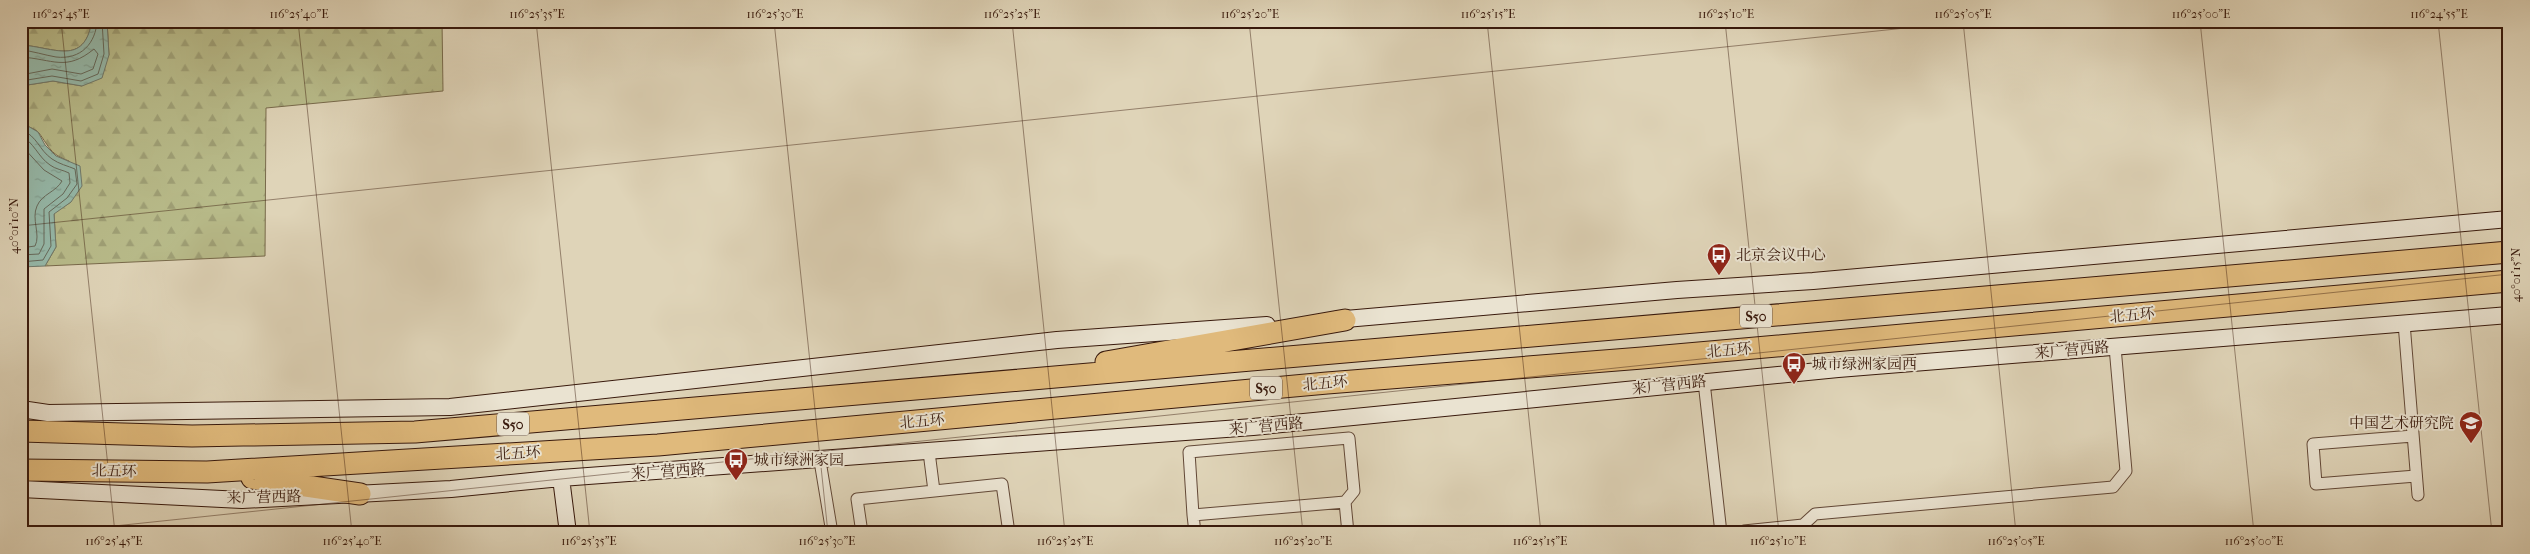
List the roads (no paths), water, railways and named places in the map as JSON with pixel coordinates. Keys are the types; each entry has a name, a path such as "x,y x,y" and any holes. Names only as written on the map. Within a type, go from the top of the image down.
{"highway":[{"name":"北五环","path":"21,431 192,436 415,432 2509,252"},
{"name":"北五环","path":"21,470 207,472 658,445 1327,383 1642,358 2509,281"},
{"path":"1003,382 1169,349 1345,320"},
{"path":"207,472 360,494"}],"street":[{"path":"21,409 48,413 450,407 1057,340 1345,320 1677,290 1812,281 2509,218"},
{"name":"来广营西路","path":"21,489 242,500 451,489 561,478 820,461 1278,425 1838,368 2509,315"},
{"path":"2404,323 2418,495"},
{"path":"1704,382 1721,533 1744,532 1803,525 1815,514 2113,487 2126,471 2115,346"},
{"path":"1278,425 1279,444"},
{"path":"2413,436 2314,444 2316,484 2416,476"},
{"path":"1195,533 1189,452 1349,438 1354,491 1345,502 1348,533"},
{"path":"929,452 934,491"},
{"path":"820,461 832,533"},
{"path":"561,478 568,533"},
{"path":"862,533 857,499 1002,484 1009,533"},
{"path":"1193,515 1345,502"}],"water":[{"path":"92,21 107,21 109,55 102,78 82,86 53,81 21,86 21,45 66,51 75,49 82,44 88,35"},
{"path":"21,122 38,132 45,145 56,156 80,166 82,186 71,202 54,214 56,247 45,266 21,267"}],"place":[{"name":"北京会议中心","path":"1719,276"},
{"name":"城市绿洲家园西","path":"1794,385"},
{"name":"中国艺术研究院","path":"2471,444"},
{"name":"城市绿洲家园","path":"736,481"}]}
